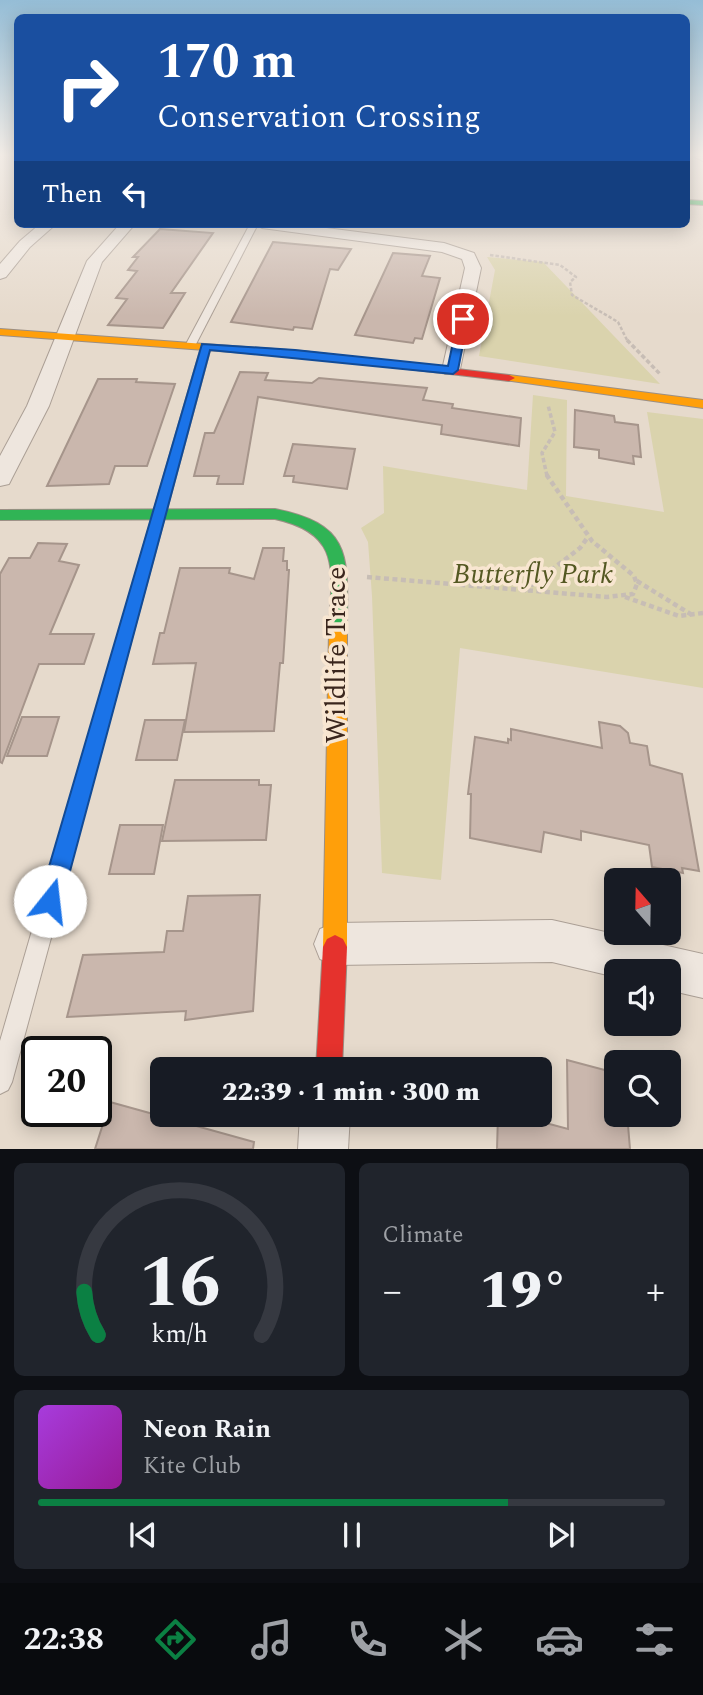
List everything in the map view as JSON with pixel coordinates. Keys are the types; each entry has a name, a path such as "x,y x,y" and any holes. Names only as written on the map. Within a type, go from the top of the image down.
{"street":[{"path":"0,274 25,244 44,228"},
{"path":"0,478 38,406 95,261 124,228"},
{"path":"294,228 444,247 469,256 473,268 453,370"},
{"path":"0,332 295,353 453,370 703,404"},
{"name":"Wildlife Trace","path":"0,515 275,514 309,520 329,537 335,548 338,576 335,987 329,1057"},
{"path":"335,944 552,941 703,976"},
{"path":"323,1149 324,1127"}],"lane":[{"path":"0,1082 158,514 198,346 252,228"}],"path":[{"path":"469,256 495,256 565,267 576,277 570,282 572,295 618,322 620,332 626,340 661,375 664,399"},
{"path":"550,383 549,414 555,432 542,453 542,464 549,480 576,513 588,536 636,580 692,616"},
{"path":"524,591 580,548 588,536"},
{"path":"338,576 401,578 524,591 624,596 672,614 692,616 703,613"},
{"path":"624,596 636,591 636,580"}],"green space":[{"path":"487,257 543,262 660,384 479,356 495,270"},
{"name":"Butterfly Park","path":"533,395 567,400 566,496 664,512 647,412 703,419 703,688 460,648 441,880 382,873 372,596 368,542 361,528 384,513 383,466 527,490"}],"building":[{"path":"160,229 213,233 171,293 185,293 163,328 108,325 127,299 116,298 137,271 128,270 138,257 133,257"},
{"path":"273,242 351,249 338,270 330,269 312,329 294,327 293,330 231,322"},
{"path":"393,253 430,256 422,276 440,278 422,339 415,338 413,343 355,335"},
{"path":"240,372 268,373 265,380 312,383 319,378 427,388 423,400 453,404 452,408 521,418 519,446 441,434 442,425 258,397 243,484 217,484 219,476 194,476 205,433 214,433"},
{"path":"98,379 137,379 136,382 175,384 147,466 115,466 109,484 47,486"},
{"path":"575,410 614,416 615,422 638,425 641,457 633,456 634,464 599,458 599,450 574,447"},
{"path":"293,444 355,449 347,489 293,482 294,476 284,476"},
{"path":"38,543 67,544 59,561 79,565 50,634 94,634 84,664 39,664 2,763 0,574 9,558 30,558"},
{"path":"263,548 284,548 283,561 287,561 289,570 283,663 280,663 274,731 184,732 196,663 153,664 160,633 164,633 180,568 230,568 229,573 254,579"},
{"path":"22,717 59,717 47,756 7,756"},
{"path":"145,720 185,720 177,760 136,760"},
{"path":"599,722 620,726 628,733 630,743 647,746 650,765 682,774 699,871 682,868 683,873 681,868 652,867 649,845 581,831 581,840 544,832 541,852 470,838 471,794 468,794 475,737 508,743 508,739 511,740 511,729 602,748"},
{"path":"175,780 259,780 259,785 271,785 266,840 162,841"},
{"path":"120,825 163,825 154,874 109,874"},
{"path":"260,895 253,1011 185,1020 186,1011 67,1017 83,955 164,952 167,931 183,931 188,896"},
{"path":"567,1060 604,1070 604,1127 628,1127 630,1149 497,1149 498,1127 552,1127 552,1125 568,1129"},
{"path":"112,1103 150,1113 150,1127 200,1127 254,1142 253,1149 95,1149 102,1127 112,1127"}],"traffic: fast":[{"path":"0,515 275,514 300,519 317,528 328,539 335,553 339,589 338,631"}],"traffic: slow":[{"path":"0,332 302,354"},
{"path":"509,378 703,404"},
{"path":"335,947 338,631"}],"traffic: jam":[{"path":"302,354 509,378"},
{"path":"330,1057 335,947"}],"route":[{"path":"50,901 206,346 453,370 463,319"}]}
